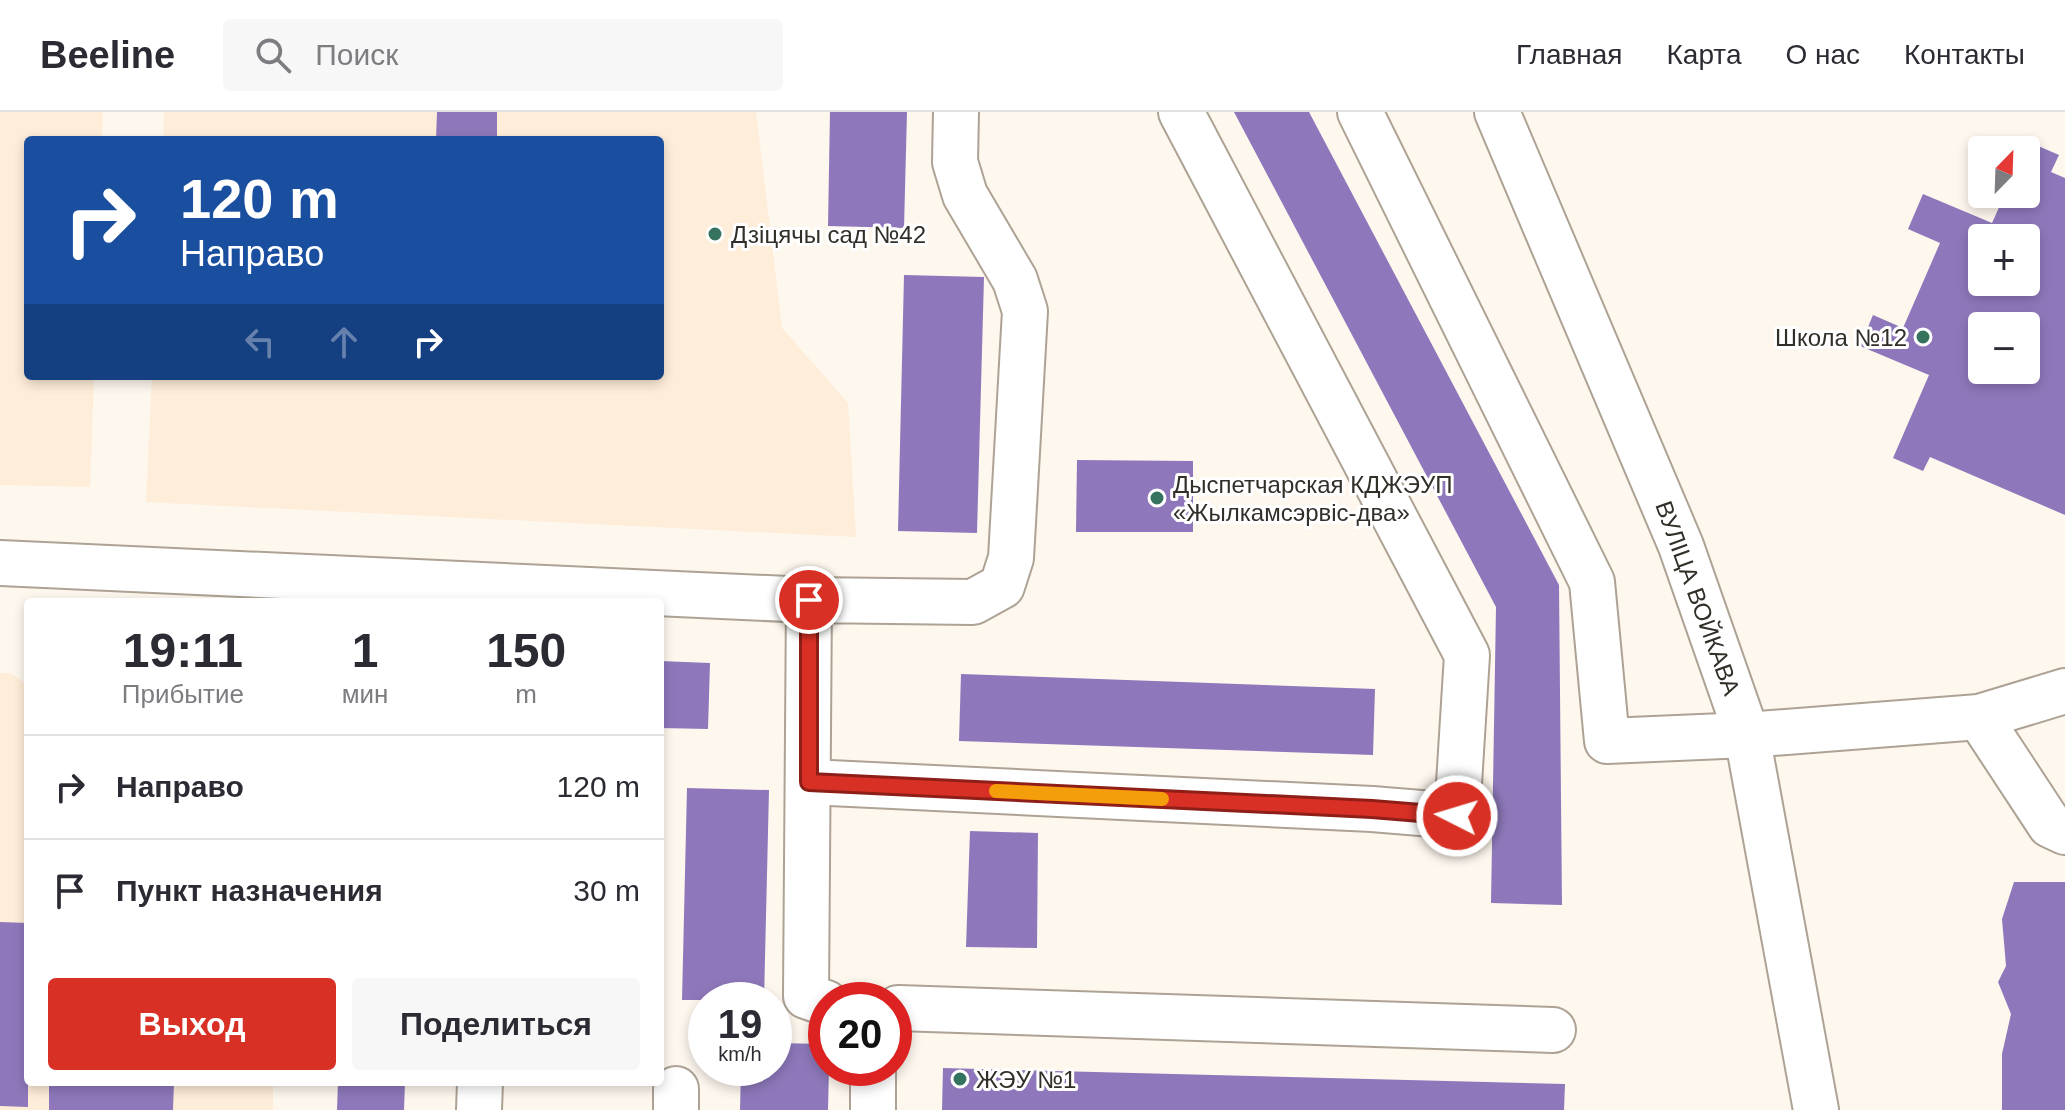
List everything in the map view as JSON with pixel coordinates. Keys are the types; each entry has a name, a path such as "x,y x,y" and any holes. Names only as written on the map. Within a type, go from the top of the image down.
{"main road":[{"path":"0,563 809,600 973,602 1002,586 1011,558 1025,311 1015,280 965,195 955,162 956,112"},
{"path":"809,782 1372,809 1457,816 1467,655 1181,112"},
{"path":"1360,112 1592,582 1607,741 1747,735 1979,717 2065,691"},
{"name":"ВУЛІЦА ВОЙКАВА","path":"1497,112 1681,546 1747,735 1816,1110"},
{"path":"808,997 809,600"},
{"path":"1979,717 2050,825 2065,832"},
{"path":"912,1008 1553,1030"},
{"path":"479,1110 480,1086"},
{"path":"873,1086 873,1110"}],"shaded area":[{"path":"0,112 103,112 102,136 24,136 24,380 94,380 90,487 0,485"},
{"name":"Дзіцячы сад №42","path":"164,112 756,112 782,328 848,403 856,537 146,502 152,380 664,380 664,136 163,136"},
{"path":"0,673 11,673 24,683 24,1086 273,1086 273,1110 0,1110"}],"building":[{"path":"437,112 497,112 497,136 436,136"},
{"path":"830,112 907,112 904,228 828,226"},
{"path":"1234,112 1309,112 1559,585 1562,905 1491,903 1496,607"},
{"name":"Школа №12","path":"2040,147 2059,155 2051,172 2065,178 2065,515 1930,457 1923,471 1893,458 1929,375 1860,346 1873,315 1903,328 1940,243 1908,229 1923,194 1992,223 1999,208 2040,208"},
{"path":"904,275 984,277 977,533 898,531"},
{"path":"1077,460 1193,461 1193,532 1076,532"},
{"path":"664,661 710,663 708,729 664,728"},
{"path":"961,674 1375,689 1373,755 959,741"},
{"path":"687,788 769,790 764,982 688,982 688,1000 682,1000"},
{"path":"970,831 1038,833 1037,948 966,947"},
{"path":"2014,882 2065,882 2065,1110 2002,1110 2002,1054 2011,1014 1998,982 2006,966 2002,919"},
{"path":"0,922 24,923 24,1086 28,1086 28,1107 0,1106"},
{"path":"792,1043 808,1044 808,1086 829,1086 828,1110 740,1110 741,1086 792,1086"},
{"path":"943,1068 1565,1084 1564,1110 942,1110"},
{"path":"49,1086 174,1086 173,1110 49,1110"},
{"path":"338,1086 405,1086 404,1110 337,1110"}],"slow traffic":[{"path":"996,791 1162,799"}],"place":[{"name":"Дзіцячы сад №42","path":"715,234"},
{"name":"Школа №12","path":"1923,337"},
{"name":"Дыспетчарская КДЖЭУП «Жылкамсэрвіс-два»","path":"1157,498"},
{"name":"ЖЭУ №1","path":"960,1079"}],"route":[{"path":"809,600 809,782 1372,809 1457,816"}]}
